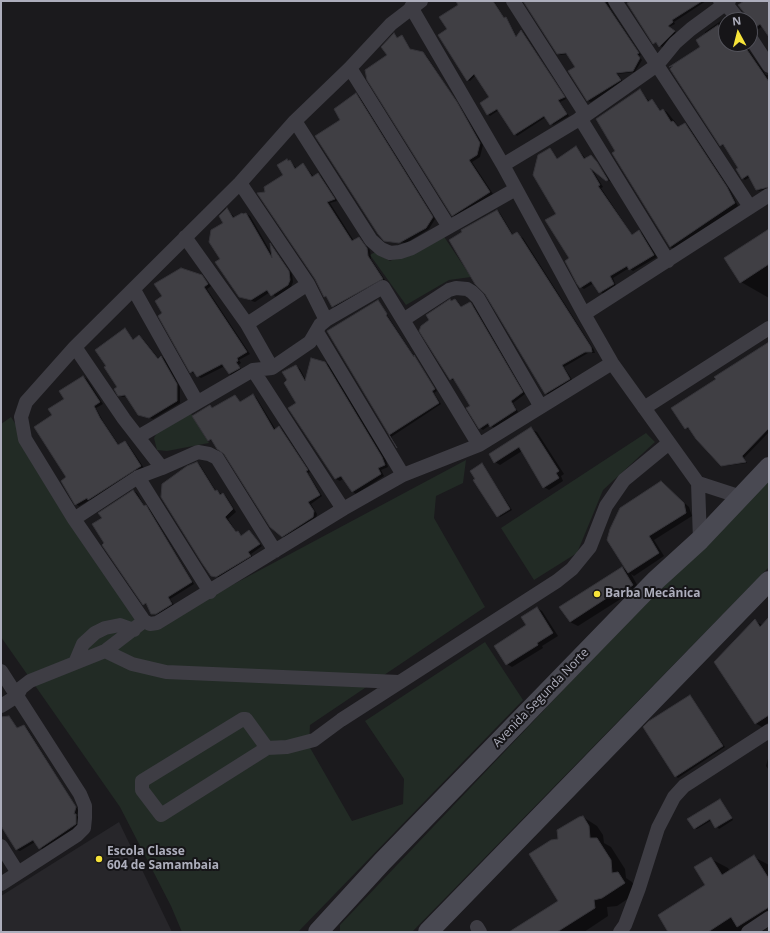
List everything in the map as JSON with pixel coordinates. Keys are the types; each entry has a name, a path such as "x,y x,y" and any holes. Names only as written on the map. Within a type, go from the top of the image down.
{"main road":[{"name":"Avenida Segunda Norte","path":"318,932 333,924 387,857 649,586 700,540 769,467"},
{"path":"428,932 769,581"}],"street":[{"path":"513,1 668,261"},
{"path":"616,1 750,207"},
{"path":"503,165 583,117 657,65 680,39 724,2 732,12"},
{"path":"139,626 25,440 21,417 26,402 75,347 134,290 240,182 295,121 350,68 391,24 416,4 612,363 698,483 700,540"},
{"path":"758,49 769,66"},
{"path":"350,68 449,227"},
{"path":"295,121 371,240 380,249 390,253 400,252 412,248 516,189"},
{"path":"240,182 308,284 326,320"},
{"path":"584,314 769,195"},
{"path":"186,237 247,324 272,368"},
{"path":"247,324 308,284"},
{"path":"138,437 253,370 272,368 310,342 326,320 383,287 479,446"},
{"path":"403,320 449,290 456,288 472,292 478,298 541,407"},
{"path":"134,290 197,402"},
{"path":"644,408 769,328"},
{"path":"317,332 403,475"},
{"path":"75,347 124,419 162,468"},
{"path":"75,663 83,644 95,633 105,628 120,625 139,626 157,623 210,592 343,509 403,475 479,446 612,363"},
{"path":"253,370 343,509"},
{"path":"267,748 246,719 243,719 142,781 142,790 161,816 267,748 287,747 314,740 341,720 399,682 557,581 572,569 590,547 606,506 624,480 669,443"},
{"path":"74,519 138,477 198,452 209,454 216,458 275,551"},
{"path":"138,477 210,592"},
{"path":"698,483 741,497"},
{"path":"1,706 17,696 21,688 30,681 105,652 139,626"},
{"path":"105,652 132,664 166,672 399,682"},
{"path":"1,671 80,794 85,806 86,818 84,828 77,835 1,884"},
{"path":"620,932 625,925 639,888 658,828 674,797 684,786 769,731"},
{"path":"1,846 18,872"},
{"path":"748,932 769,918"}],"shaded area":[{"path":"443,235 471,277 449,280 406,305 370,255 375,252 390,261"},
{"path":"189,410 209,443 167,451 157,450 154,438 158,431"},
{"path":"11,417 148,630 466,460 463,483 436,496 434,518 485,607 310,725 309,746 352,821 403,804 404,779 365,721 485,642 523,700 298,932 182,932 171,906 120,807 1,637 1,424"},
{"path":"646,433 655,442 603,490 577,553 534,580 501,528"},
{"path":"769,473 769,567 412,932 340,932 340,925"},
{"name":"Escola Classe 604 de Samambaia","path":"119,822 172,932 1,932 1,896"}],"building":[{"path":"456,1 493,1 504,18 506,17 516,37 521,30 565,97 558,100 567,114 550,125 544,116 514,135 497,109 487,115 480,103 489,97 474,74 467,81 438,35 447,29 439,17 458,5"},
{"path":"523,1 604,1 639,53 637,54 640,58 633,71 616,73 621,80 587,101 568,71 575,67 566,53 557,54"},
{"path":"631,1 702,1 672,20 673,22 668,26 675,31 659,47 656,42 653,44 627,3"},
{"path":"744,1 769,1 769,37 760,24 758,25 758,12 744,12 738,5"},
{"path":"718,25 718,52 748,52 769,82 769,187 756,190 748,175 742,179 736,169 738,168 723,144 720,146 670,69 673,66 669,67 700,47 696,40"},
{"path":"394,33 397,38 402,35 410,49 423,52 457,102 480,143 477,155 469,160 490,192 452,216 367,80 365,70 387,55 381,47"},
{"path":"640,89 648,102 652,99 660,111 663,109 671,122 673,121 678,127 685,123 727,187 735,203 670,247 612,153 615,151 596,119"},
{"path":"356,93 433,217 426,228 399,243 384,241 378,234 315,136 340,120 334,109"},
{"path":"576,146 584,159 591,155 597,162 608,180 606,181 590,168 600,185 598,186 632,235 639,230 654,255 629,270 627,266 610,276 614,284 599,293 591,281 580,288 577,284 565,261 569,258 545,220 556,214 533,175 538,155 550,148 557,159"},
{"path":"287,159 288,161 290,160 295,169 303,163 312,177 318,173 335,199 327,202 352,241 359,237 367,248 368,256 383,279 332,307 257,193 265,192 264,187 283,175 277,165"},
{"path":"227,208 233,218 242,213 246,213 272,258 270,243 289,271 290,280 288,285 271,296 267,290 251,300 239,297 215,262 220,259 209,242 211,230 223,223 219,216"},
{"path":"497,210 512,235 517,232 520,236 591,347 592,352 585,352 562,365 570,379 545,394 485,294 475,284 449,240 462,232 461,230"},
{"path":"769,229 769,264 740,283 724,258"},
{"path":"181,268 202,275 208,284 204,287 247,352 237,358 238,361 236,362 240,368 229,374 222,364 197,377 193,371 190,373 158,316 162,313 155,301 162,296 154,284"},
{"path":"450,299 451,301 455,299 461,307 470,302 471,303 523,392 511,401 516,410 490,427 488,423 479,429 466,408 470,406 453,378 450,380 419,331 421,326 429,320 426,315"},
{"path":"378,300 387,314 386,315 414,357 414,355 435,389 432,391 439,403 389,435 327,331"},
{"path":"125,328 133,340 139,335 158,359 161,356 177,384 177,401 149,418 138,415 125,395 118,396 114,389 117,387 104,367 106,366 95,350"},
{"path":"769,342 769,428 742,456 746,462 721,466 696,439 688,427 685,429 671,408 716,379 714,377"},
{"path":"311,358 325,362 382,457 385,465 378,468 381,474 352,492 341,476 335,479 288,408 296,403 284,383 287,380 282,372 296,365 305,381"},
{"path":"83,376 100,402 94,406 100,418 118,445 125,441 141,466 88,500 87,498 75,505 61,481 66,477 34,427 52,415 48,409 64,399 59,391"},
{"path":"253,394 274,430 279,426 308,470 306,471 320,495 308,502 314,511 313,517 282,537 270,527 224,454 217,449 211,439 208,441 192,416 210,405 212,408 235,395 240,402"},
{"path":"531,427 559,471 556,473 559,478 543,488 519,447 494,463 489,454"},
{"path":"197,462 215,491 217,490 220,495 223,493 233,509 225,517 236,532 238,531 241,536 249,530 260,544 248,552 251,556 216,577 211,576 202,563 161,497 162,484 187,466"},
{"path":"482,463 510,509 497,517 473,480 475,479 470,471"},
{"path":"661,481 684,503 686,513 649,536 659,553 628,573 607,540 610,529 620,508"},
{"path":"133,490 144,506 146,505 192,582 168,597 172,604 156,614 151,614 146,603 143,605 102,545 104,543 92,524 102,518 98,513"},
{"path":"622,567 633,585 621,593 619,590 570,622 559,607"},
{"path":"537,607 553,633 537,643 538,645 506,665 494,646 526,625 521,617"},
{"path":"769,617 769,715 755,724 714,662 755,619 760,627"},
{"path":"690,695 723,746 675,777 643,727 649,721"},
{"path":"9,716 17,728 24,725 76,807 74,814 76,814 76,824 39,849 33,840 16,850 1,826 1,717"},
{"path":"720,799 732,818 715,828 710,819 694,829 687,819"},
{"path":"583,816 589,826 590,838 597,838 611,860 612,873 618,872 625,883 602,898 594,900 595,908 557,932 509,932 558,901 529,854 551,840 558,839 557,830"},
{"path":"754,855 769,879 769,907 737,927 731,917 708,932 668,932 658,915 705,885 694,867 711,857 722,875"}],"place":[{"name":"Barba Mecânica","path":"597,594"},
{"name":"Escola Classe 604 de Samambaia","path":"99,859"}]}
